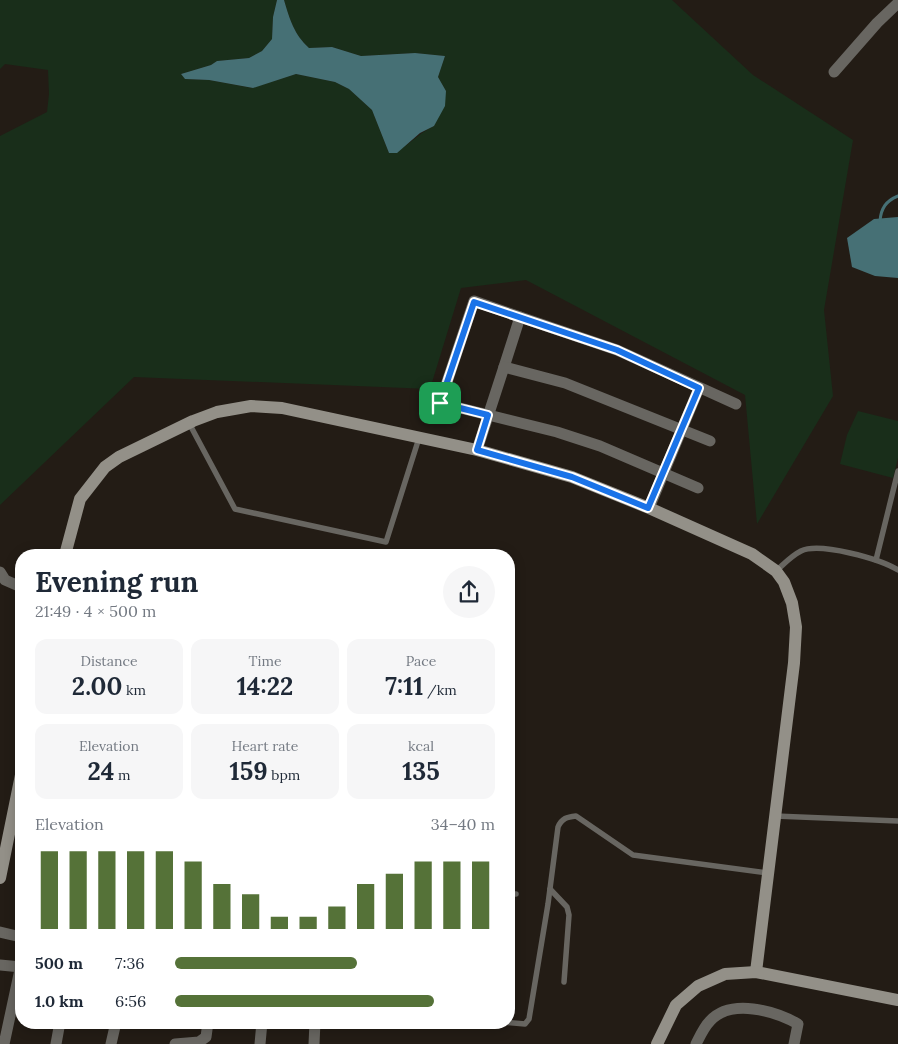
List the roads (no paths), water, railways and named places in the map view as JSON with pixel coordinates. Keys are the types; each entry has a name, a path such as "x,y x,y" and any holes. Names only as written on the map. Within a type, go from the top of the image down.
{"street":[{"path":"834,72 877,23 898,3"},
{"path":"698,488 600,446 557,432 440,403 474,302 617,350 736,404"},
{"path":"477,450 520,317"},
{"path":"504,367 565,383 710,441"},
{"path":"648,508 699,388"},
{"path":"68,549 80,499 101,471 119,457 189,423 217,412 251,406 282,408 477,450 572,477 735,545 752,554 776,571 784,582 792,603 796,627 756,972"},
{"path":"0,572 5,580 15,584"},
{"path":"0,878 15,804"},
{"path":"0,932 15,936"},
{"path":"0,964 15,966"},
{"path":"657,1044 676,1005 698,986 725,974 756,972 898,1000"},
{"path":"4,1044 15,994"},
{"path":"696,1044 711,1020 722,1013 747,1008 798,1024 794,1044"},
{"path":"56,1044 59,1029"},
{"path":"112,1044 115,1029"},
{"path":"175,1044 199,1042 206,1037 207,1029"},
{"path":"260,1044 261,1029"},
{"path":"314,1044 315,1029"}],"lane":[{"path":"189,423 235,509 386,542 419,438"},
{"path":"876,560 898,471"},
{"path":"776,571 795,555 811,548 876,560 898,570"},
{"path":"515,1023 525,1024 529,1018 558,827 561,821 567,817 576,816 633,855 768,874"},
{"path":"775,816 898,821"},
{"path":"550,889 567,907 569,915 564,982"}],"water":[{"path":"277,0 284,0 296,32 309,48 332,47 361,56 415,53 445,56 438,77 446,91 445,106 434,126 420,133 397,153 389,153 372,110 349,89 335,82 296,74 253,88 209,80 185,79 181,74 211,65 217,61 249,58 262,51 272,39 273,17"},
{"path":"898,217 898,278 875,276 852,267 847,238 874,219"}],"waterway":[{"path":"880,221 885,206 890,200 898,196"}]}
